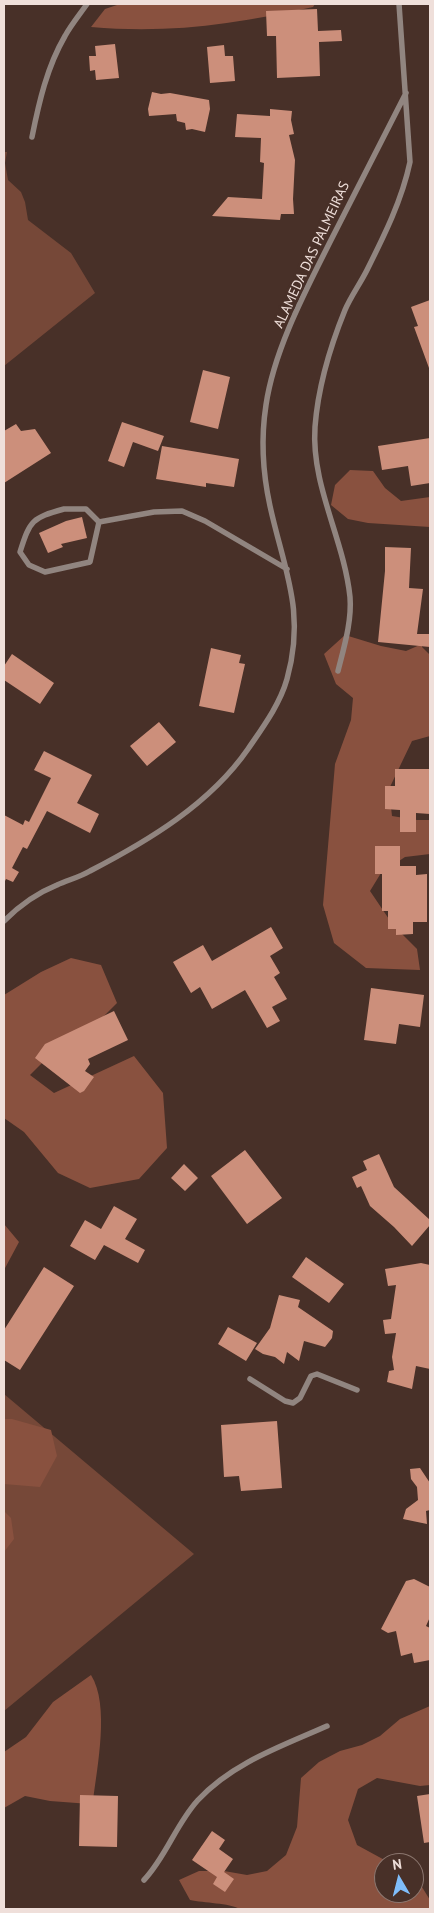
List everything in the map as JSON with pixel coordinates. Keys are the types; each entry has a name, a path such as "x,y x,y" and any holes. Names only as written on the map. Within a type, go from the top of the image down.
{"lane":[{"path":"32,136 38,104 49,72 64,36 87,4"},
{"path":"338,671 348,630 350,598 346,571 318,471 315,426 321,379 346,309 374,254 405,184 410,162 399,4"},
{"name":"ALAMEDA DAS PALMEIRAS","path":"4,921 32,897 88,873 160,831 214,788 246,752 275,708 287,680 296,621 286,568 270,506 265,468 266,406 272,377 286,337 310,284 406,93"},
{"path":"64,509 86,509 99,522 90,562 45,572 29,565 20,552 27,529 38,517 64,509"},
{"path":"99,522 154,512 182,511 205,521 286,568"},
{"path":"250,1379 285,1400 293,1402 300,1398 312,1376 317,1374 357,1390"},
{"path":"144,1880 197,1801 220,1779 255,1758 327,1726"}],"shaded area":[{"path":"120,4 315,4 313,7 285,13 203,26 148,29 91,27 105,9"},
{"path":"4,152 7,152 5,163 8,180 21,192 28,220 71,253 95,293 4,366"},
{"path":"350,470 373,471 385,488 401,501 430,497 430,527 368,523 348,519 331,505 335,485"},
{"path":"345,635 381,646 406,651 422,644 422,647 430,655 430,736 412,741 389,789 392,816 430,820 430,854 405,857 381,873 370,891 393,925 417,949 420,970 366,968 334,943 323,905 335,764 351,720 353,698 336,684 324,654"},
{"path":"71,958 101,965 117,1003 96,1024 51,1054 30,1075 54,1093 134,1056 163,1093 167,1148 139,1179 90,1188 58,1173 24,1132 4,1118 4,995 41,972"},
{"path":"4,1224 19,1242 4,1270"},
{"path":"4,1394 194,1554 4,1711"},
{"path":"4,1419 12,1419 51,1430 57,1456 40,1487 4,1484"},
{"path":"4,1511 11,1518 14,1539 4,1552"},
{"path":"91,1675 97,1688 101,1719 101,1736 93,1801 90,1804 50,1801 25,1796 4,1808 4,1752 26,1737 53,1702"},
{"path":"430,1706 430,1785 420,1786 377,1778 358,1789 348,1820 357,1845 374,1854 374,1903 424,1903 424,1890 430,1900 430,1909 240,1909 223,1904 190,1900 179,1880 199,1871 224,1871 247,1875 267,1871 286,1855 297,1827 301,1778 319,1762 340,1751 362,1745 380,1736 400,1719"}],"building":[{"path":"317,9 318,31 341,30 342,41 319,42 320,76 277,78 276,36 267,36 266,11"},
{"path":"115,44 119,78 96,80 95,70 90,71 89,56 96,56 95,46"},
{"path":"224,45 225,56 233,56 235,81 210,83 207,47"},
{"path":"152,92 170,93 209,100 210,109 205,132 192,129 186,130 185,123 177,121 176,114 149,116 148,109"},
{"path":"270,109 292,111 291,120 294,134 289,135 295,160 294,214 281,214 280,220 212,216 228,197 262,199 264,163 260,162 261,138 235,137 237,114 270,116"},
{"path":"430,300 429,368 414,327 418,326 411,307"},
{"path":"203,370 230,377 218,429 190,422"},
{"path":"122,422 164,436 158,451 133,442 124,467 108,461"},
{"path":"16,424 21,431 35,429 51,453 4,483 4,431"},
{"path":"430,438 430,483 411,486 408,466 382,470 378,446"},
{"path":"162,446 239,459 234,487 206,483 206,487 156,479"},
{"path":"82,517 87,538 61,544 63,547 48,553 39,533 66,521"},
{"path":"385,547 411,548 409,588 423,589 417,634 430,634 430,647 378,642 385,571"},
{"path":"211,648 241,655 239,663 245,664 234,713 199,706"},
{"path":"12,654 54,683 40,704 4,680 4,666"},
{"path":"159,722 176,742 147,766 130,746"},
{"path":"44,751 92,775 77,803 99,814 90,833 47,811 27,849 23,847 12,868 19,872 13,882 6,879 4,883 4,815 23,825 25,820 29,822 51,778 34,770"},
{"path":"395,769 429,769 430,814 416,813 416,832 400,832 400,810 385,809 385,786 395,786"},
{"path":"375,846 400,846 400,866 416,866 416,875 427,874 427,922 413,922 413,934 396,935 396,929 388,929 388,911 382,911 382,874 375,874"},
{"path":"271,927 283,948 270,956 280,973 274,977 287,999 272,1007 280,1021 267,1028 245,990 212,1009 200,987 191,993 173,962 203,945 212,961"},
{"path":"371,988 424,995 420,1027 399,1024 396,1044 364,1040"},
{"path":"114,1011 128,1040 88,1059 90,1064 85,1071 94,1077 84,1091 80,1093 35,1058 45,1044"},
{"path":"245,1150 282,1198 247,1224 211,1176"},
{"path":"379,1154 394,1187 430,1220 430,1225 412,1246 370,1206 361,1186 357,1188 352,1177 367,1170 363,1161"},
{"path":"184,1164 198,1178 185,1191 171,1178"},
{"path":"114,1206 137,1219 125,1239 145,1250 138,1263 104,1245 95,1260 70,1246 85,1220 101,1229"},
{"path":"306,1257 344,1284 329,1303 292,1277"},
{"path":"421,1263 430,1265 430,1369 416,1366 412,1389 387,1382 389,1371 394,1370 392,1357 396,1333 385,1334 383,1320 391,1319 396,1285 388,1286 385,1269"},
{"path":"44,1267 74,1286 20,1370 4,1360 4,1330"},
{"path":"279,1295 300,1300 298,1307 333,1331 332,1338 325,1347 304,1341 299,1361 287,1352 284,1364 275,1357 263,1354 255,1349 270,1328"},
{"path":"228,1327 257,1343 246,1361 218,1344"},
{"path":"277,1421 282,1488 241,1491 239,1476 224,1477 221,1425"},
{"path":"420,1468 430,1483 430,1510 426,1511 427,1524 403,1519 406,1509 418,1500 417,1487 411,1479 410,1469"},
{"path":"414,1579 430,1587 430,1617 426,1626 430,1628 430,1660 414,1663 412,1653 401,1656 396,1631 388,1633 381,1629 406,1581"},
{"path":"430,1794 430,1842 424,1843 417,1796"},
{"path":"80,1795 118,1796 117,1847 79,1846"},
{"path":"212,1831 225,1840 219,1849 233,1859 224,1872 234,1879 225,1892 213,1884 217,1877 192,1860"}]}
